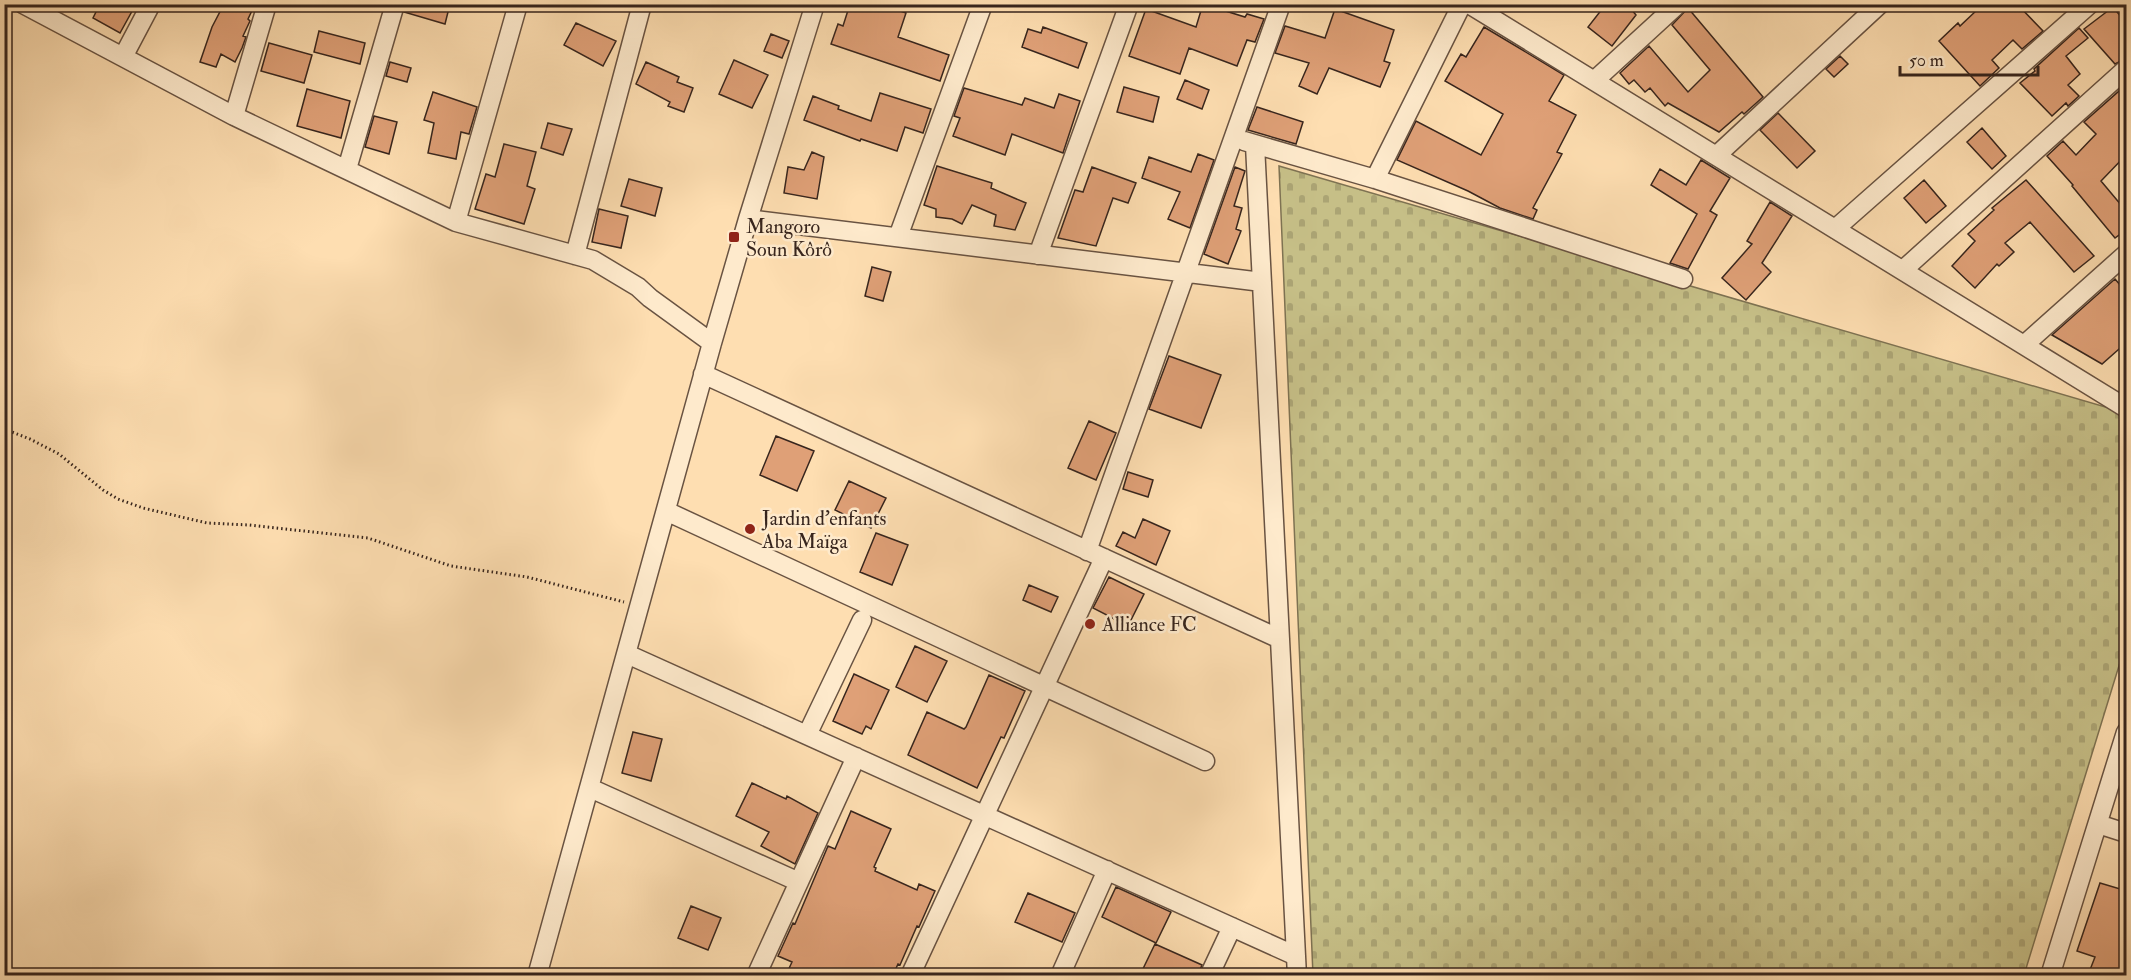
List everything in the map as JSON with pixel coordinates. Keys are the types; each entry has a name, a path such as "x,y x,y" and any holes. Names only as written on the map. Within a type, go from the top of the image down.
{"street":[{"path":"23,4 234,116 456,222 593,260 638,287 712,343"},
{"path":"123,57 151,4"},
{"path":"234,116 267,4"},
{"path":"347,169 396,4"},
{"path":"456,222 518,4"},
{"path":"575,255 642,4"},
{"path":"537,975 703,374 748,219 815,4"},
{"path":"898,237 983,4"},
{"path":"1038,255 1129,4"},
{"path":"910,975 1044,687 1096,554 1187,273 1281,4"},
{"path":"1594,81 1678,4"},
{"path":"1716,156 1880,4"},
{"path":"1835,229 2090,4"},
{"path":"1375,179 1469,5 2127,408"},
{"path":"1902,270 2127,69"},
{"path":"1234,137 1375,179 1683,279"},
{"path":"1256,145 1297,975"},
{"path":"748,219 1262,282"},
{"path":"2024,345 2127,254"},
{"path":"703,374 1280,639"},
{"path":"666,511 1205,761"},
{"path":"807,735 862,620"},
{"path":"627,654 1296,956"},
{"path":"2050,975 2127,732"},
{"path":"756,975 856,757"},
{"path":"590,788 799,882"},
{"path":"2098,824 2127,833"},
{"path":"1060,975 1107,870"},
{"path":"1209,975 1232,927"}],"path":[{"path":"4,429 59,454 111,495 143,508 207,523 249,525 368,538 451,566 527,577 640,606"}],"green space":[{"path":"1279,166 2126,413 2126,643 2024,975 1313,975"}],"building":[{"path":"100,4 136,4 120,33 93,18"},
{"path":"224,4 255,4 243,36 246,37 235,62 221,54 216,67 200,62 212,27"},
{"path":"406,4 450,4 445,24 404,12"},
{"path":"850,4 881,4 906,13 898,37 949,55 940,81 831,44 838,24 843,26"},
{"path":"1203,4 1245,17 1247,14 1264,19 1255,42 1247,40 1237,66 1189,48 1180,74 1129,56 1146,9 1196,27"},
{"path":"1606,4 1627,4 1636,15 1612,46 1588,27"},
{"path":"1978,4 2017,4 2043,31 2022,49 2013,40 1992,60 1999,68 1980,86 1939,41 1958,23 1960,26 1978,9"},
{"path":"2113,7 2127,24 2127,58 2115,64 2084,29"},
{"path":"1688,8 1763,97 1719,132 1668,103 1665,106 1650,88 1645,92 1634,80 1629,84 1620,73 1649,46 1688,92 1710,70 1672,25"},
{"path":"1335,9 1394,30 1384,61 1390,63 1380,87 1329,68 1317,94 1299,86 1309,63 1275,53 1285,26 1325,38"},
{"path":"576,23 616,41 603,66 564,45"},
{"path":"1043,27 1087,43 1078,68 1022,47 1028,29 1041,33"},
{"path":"1484,27 1564,75 1549,101 1576,115 1557,152 1562,154 1533,208 1537,210 1533,219 1500,208 1468,191 1397,160 1416,121 1481,155 1503,114 1445,81 1461,54 1466,57"},
{"path":"2079,28 2088,38 2066,56 2080,74 2068,85 2079,96 2068,106 2066,103 2052,116 2020,83"},
{"path":"319,31 365,43 360,64 314,52"},
{"path":"771,34 789,41 782,58 764,51"},
{"path":"269,43 312,55 304,83 261,71"},
{"path":"1840,56 1848,64 1834,77 1826,69"},
{"path":"734,60 768,75 752,108 719,94"},
{"path":"390,62 411,68 407,82 386,76"},
{"path":"646,62 679,77 677,82 693,88 684,112 668,106 670,102 636,84"},
{"path":"1185,80 1209,90 1202,109 1177,99"},
{"path":"2127,84 2127,154 2101,181 2127,212 2127,229 2115,238 2047,156 2063,141 2076,155 2096,134 2084,122"},
{"path":"1124,87 1159,97 1153,122 1117,112"},
{"path":"964,88 1022,105 1025,98 1054,108 1059,94 1080,101 1063,153 1012,134 1005,155 953,136 960,118 954,116"},
{"path":"307,89 350,101 341,138 297,126"},
{"path":"433,92 477,107 469,134 461,132 456,159 428,153 434,123 424,120"},
{"path":"880,93 931,109 923,133 905,127 897,151 861,139 860,141 804,120 813,96 839,106 838,109 871,121"},
{"path":"1257,107 1303,122 1296,144 1248,130"},
{"path":"1778,113 1815,151 1797,168 1760,130"},
{"path":"374,116 397,122 389,154 365,147"},
{"path":"548,123 572,129 563,155 541,148"},
{"path":"1982,128 2006,156 1992,169 1967,142"},
{"path":"504,144 536,152 527,186 535,189 524,224 475,209 486,174 495,177"},
{"path":"812,152 824,157 817,199 784,193 788,167 804,170"},
{"path":"1198,154 1214,160 1190,228 1168,219 1180,192 1142,178 1149,157 1191,172"},
{"path":"1701,160 1730,178 1710,211 1717,215 1688,269 1670,263 1697,214 1651,185 1660,169 1686,185"},
{"path":"937,166 992,183 991,188 1026,203 1015,230 994,226 996,215 972,205 962,224 952,219 936,217 936,209 924,205"},
{"path":"1092,167 1136,183 1128,203 1113,198 1096,246 1058,238 1075,190 1083,192"},
{"path":"1235,167 1245,171 1234,206 1242,208 1236,229 1241,231 1228,264 1204,254"},
{"path":"629,179 662,188 655,216 621,206"},
{"path":"1924,180 1946,206 1926,223 1904,198"},
{"path":"2026,180 2094,256 2074,272 2030,222 2005,243 2014,252 1999,266 1997,264 1975,288 1952,266 1975,241 1968,234 1994,210 1992,208"},
{"path":"1770,202 1792,216 1762,263 1771,272 1746,300 1722,278 1752,244 1747,241"},
{"path":"599,209 628,216 621,248 592,242"},
{"path":"872,267 891,272 883,301 865,296"},
{"path":"2115,279 2127,293 2127,342 2102,364 2052,335"},
{"path":"1169,356 1221,375 1201,428 1149,409"},
{"path":"1089,421 1116,433 1096,480 1068,468"},
{"path":"776,436 814,451 797,491 760,475"},
{"path":"1128,472 1153,480 1148,497 1123,489"},
{"path":"849,481 886,498 871,528 835,510"},
{"path":"1143,519 1170,531 1156,565 1116,546 1123,532 1135,538"},
{"path":"876,533 908,545 892,585 860,572"},
{"path":"1109,577 1144,594 1128,626 1093,608"},
{"path":"1029,585 1058,597 1051,612 1023,600"},
{"path":"915,646 947,661 927,702 896,687"},
{"path":"854,674 889,690 871,729 866,726 862,734 833,721"},
{"path":"989,675 1025,691 1004,738 1001,737 977,788 908,755 927,712 964,729"},
{"path":"633,732 662,739 651,781 622,773"},
{"path":"752,783 786,799 787,796 818,813 795,864 761,846 769,832 736,816"},
{"path":"851,811 891,829 874,867 875,871 917,890 919,884 935,891 893,975 786,975 792,962 778,956 793,923 795,924 828,846 835,849"},
{"path":"2100,883 2127,891 2127,975 2088,975 2095,957 2077,951"},
{"path":"1116,887 1171,912 1156,943 1102,917"},
{"path":"1028,893 1075,913 1062,942 1015,922"},
{"path":"691,906 721,918 708,950 678,938"},
{"path":"1155,944 1202,965 1198,975 1140,975"}],"place":[{"name":"Mangoro Soun Kôrô","path":"734,237"},
{"name":"Jardin d'enfants Aba Maïga","path":"750,529"},
{"name":"Alliance FC","path":"1090,624"}]}
